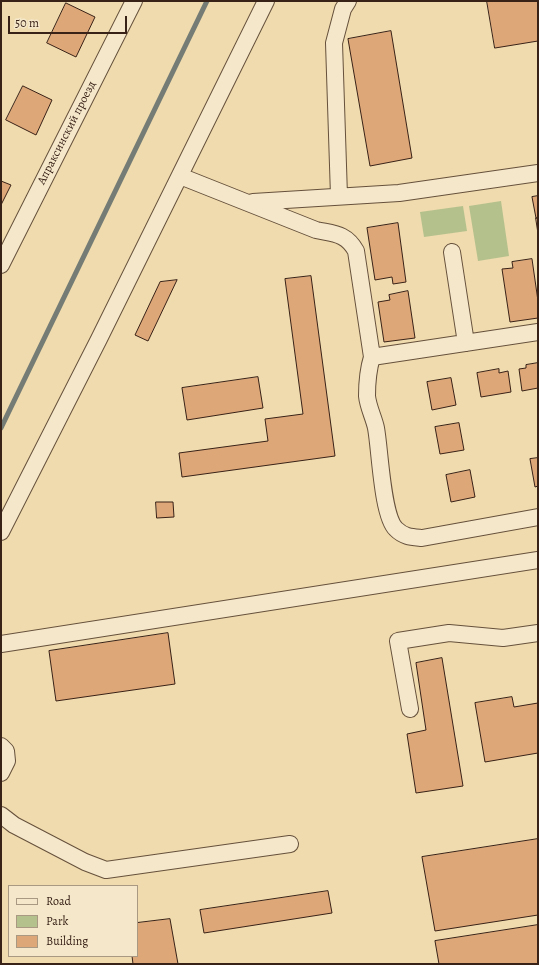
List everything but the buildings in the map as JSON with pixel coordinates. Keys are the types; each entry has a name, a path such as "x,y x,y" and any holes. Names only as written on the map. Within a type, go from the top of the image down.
{"street":[{"name":"Апраксинский проезд","path":"1,265 134,1"},
{"path":"1,532 99,339 266,1"},
{"path":"339,196 334,43 344,9 348,1"},
{"path":"249,202 399,193 538,174"},
{"path":"180,176 249,202 316,230 338,235 350,241 356,251 372,357 368,373 367,398 376,428 380,468 389,513 395,529 406,536 422,538 538,517"},
{"path":"452,252 466,343"},
{"path":"372,357 538,332"},
{"path":"1,644 538,560"},
{"path":"410,709 398,641 449,633 503,638 538,633"},
{"path":"1,746 6,751 7,761 1,773"},
{"path":"1,815 14,825 85,862 106,870 290,844"}],"green space":[{"path":"501,201 509,256 478,261 469,206"},
{"path":"463,206 467,231 424,237 420,212"}],"waterway":[{"path":"1,428 207,1"}]}
